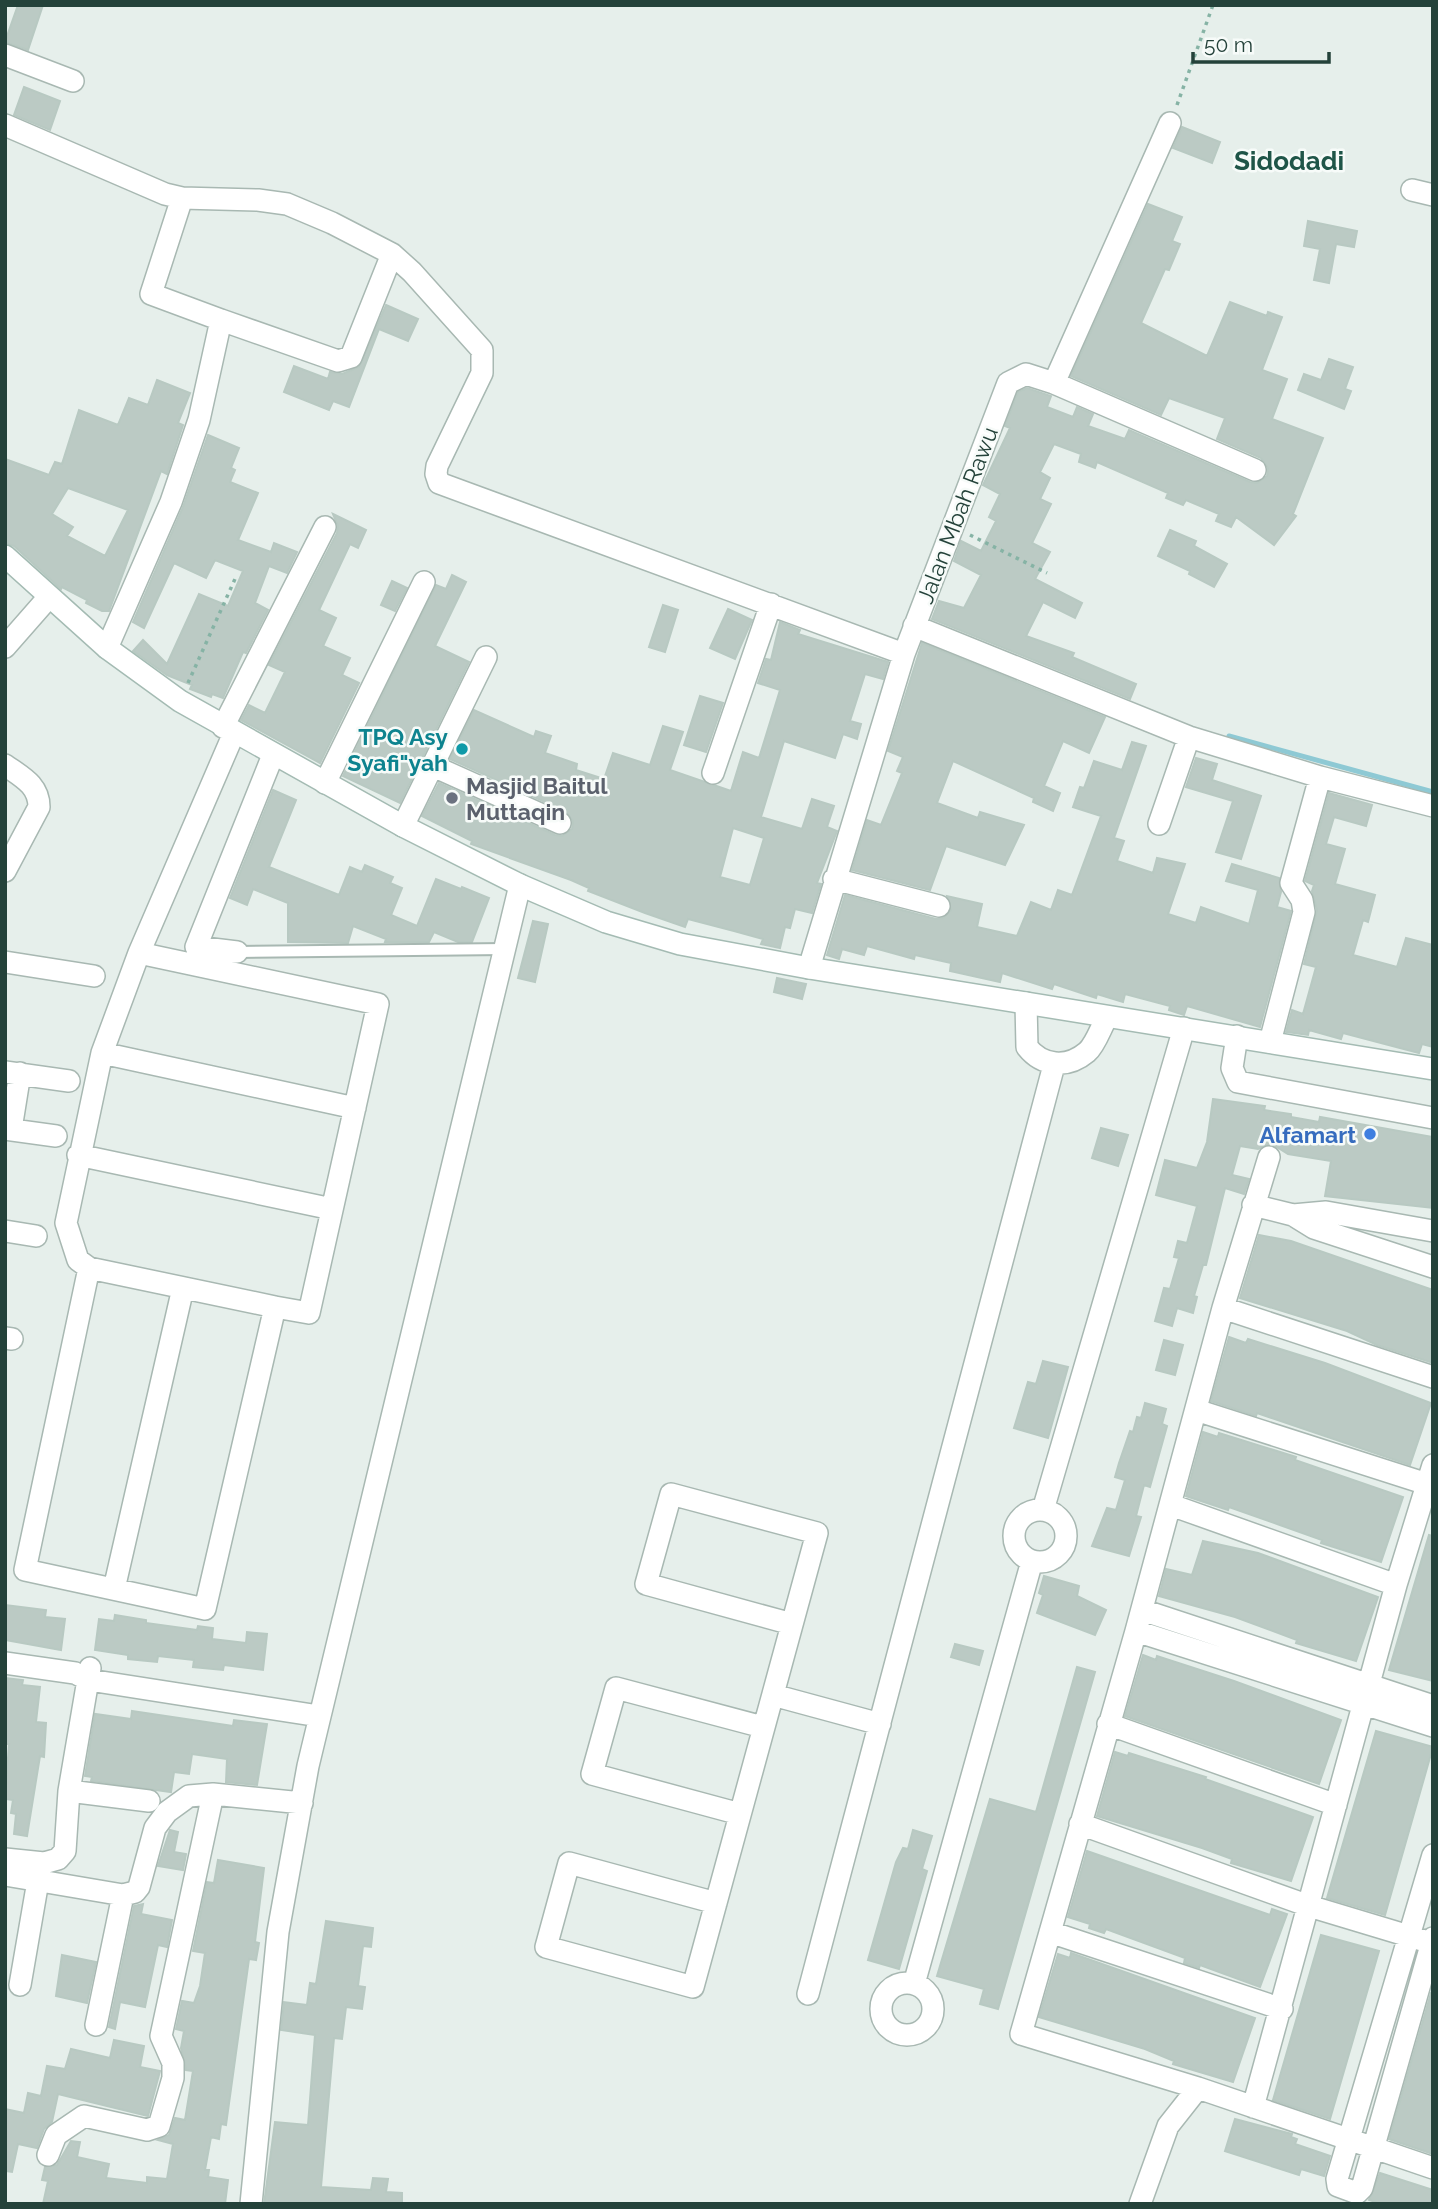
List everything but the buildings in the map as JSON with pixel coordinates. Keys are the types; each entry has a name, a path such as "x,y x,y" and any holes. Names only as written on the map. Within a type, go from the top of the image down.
{"street":[{"path":"5,55 73,81"},
{"path":"1054,383 1170,123"},
{"path":"5,125 165,194 182,198 258,200 287,204 412,272 482,349 482,373 438,466 436,474 439,482 769,609 904,654"},
{"path":"1412,190 1433,195"},
{"path":"182,198 150,291 155,298 338,361 351,357 390,258"},
{"path":"107,648 171,502 199,421 221,320"},
{"name":"Jalan Mbah Rawu","path":"809,968 834,878 904,654 1008,383 1026,374 1054,383 1255,470"},
{"path":"139,953 378,1004 309,1313 89,1268 78,1260 66,1223 78,1154 102,1053 139,953 229,730 325,527"},
{"path":"5,556 40,607 107,648 180,701 403,826 520,886 606,922 680,944 809,968 1433,1069"},
{"path":"325,783 424,582"},
{"path":"5,647 40,607"},
{"path":"713,773 769,609"},
{"path":"914,626 1189,737 1320,777 1433,806"},
{"path":"403,826 486,657"},
{"path":"1159,824 1189,737"},
{"path":"237,952 196,947 273,755"},
{"path":"5,765 35,787 39,796 39,807 5,871"},
{"path":"433,766 560,823"},
{"path":"1270,1042 1304,912 1302,900 1291,887 1291,881 1320,777"},
{"path":"834,878 939,906"},
{"path":"251,2204 278,1932 320,1711 520,886"},
{"path":"5,962 94,976"},
{"path":"1026,1003 1027,1047 1042,1061 1054,1065 1088,1051 1107,1017"},
{"path":"1043,1510 1184,1028"},
{"path":"1237,1036 1232,1068 1234,1079 1238,1082 1433,1118"},
{"path":"102,1053 355,1108"},
{"path":"808,1994 1054,1065"},
{"path":"57,1136 8,1129 12,1072 69,1081"},
{"path":"78,1154 332,1209"},
{"path":"1269,1157 1223,1308 1136,1631 1021,2034 1198,2088 1433,2168"},
{"path":"1253,1205 1293,1215 1314,1228 1433,1267"},
{"path":"1293,1215 1326,1212 1433,1231"},
{"path":"5,1231 36,1236"},
{"path":"89,1268 25,1570 205,1609 275,1307"},
{"path":"114,1589 183,1287"},
{"path":"1223,1308 1433,1377"},
{"path":"1196,1410 1430,1475 1396,1585 1282,2010 1253,2107"},
{"path":"716,1903 569,1863 546,1947 693,1987 716,1903 740,1814 764,1727 772,1695 792,1624 817,1533 671,1493 646,1584 792,1624"},
{"path":"1171,1505 1396,1585"},
{"path":"1043,1510 1055,1514 1064,1523 1067,1536 1064,1548 1056,1558 1044,1562 1032,1561 1022,1555 1014,1536 1023,1517 1043,1510"},
{"path":"914,1984 1032,1561"},
{"path":"1142,1609 1279,1664 1367,1694 1433,1726"},
{"path":"1136,1631 1279,1664"},
{"path":"5,1663 320,1711"},
{"path":"5,1859 44,1863 58,1858 65,1851 69,1791 85,1674"},
{"path":"740,1814 592,1774 616,1688 764,1727"},
{"path":"1367,1694 1433,1706"},
{"path":"772,1695 880,1724"},
{"path":"1108,1724 1336,1805"},
{"path":"69,1791 149,1801"},
{"path":"5,1875 123,1895 135,1892 139,1887 149,1843 167,1812 189,1797 212,1794 302,1803"},
{"path":"48,2155 56,2135 84,2116 147,2130 159,2126 173,2078 173,2063 161,2036 212,1794"},
{"path":"1080,1824 1309,1906 1409,1936 1432,1942 1361,2191 1357,2193 1344,2191 1337,2182 1350,2141 1409,1936 1433,1854"},
{"path":"20,1985 38,1881"},
{"path":"96,2025 123,1895"},
{"path":"1050,1932 1282,2010"},
{"path":"1140,2204 1168,2126 1198,2088"}],"lane":[{"path":"237,952 505,949"}],"path":[{"path":"1170,123 1213,5"},
{"path":"952,527 1047,573"},
{"path":"180,701 235,579"}],"waterway":[{"path":"1229,736 1433,792"}],"place":[{"name":"TPQ Asy Syafi\"yah","path":"462,749"},
{"name":"Masjid Baitul Muttaqin","path":"452,798"},
{"name":"Alfamart","path":"1370,1134"}],"district":[{"name":"Sidodadi","path":"1289,161"}]}
